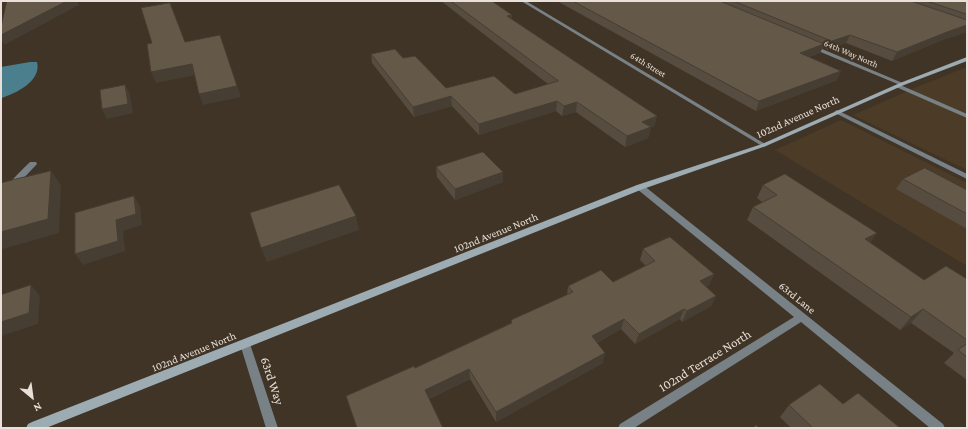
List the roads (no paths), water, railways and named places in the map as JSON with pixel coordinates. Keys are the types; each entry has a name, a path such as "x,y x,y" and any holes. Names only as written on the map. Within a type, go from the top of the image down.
{"street":[{"name":"64th Street","path":"523,1 764,145"},
{"name":"64th Way North","path":"807,44 967,116"},
{"name":"102nd Avenue North","path":"32,428 640,187 764,145 900,85 967,59"},
{"path":"837,112 967,177"},
{"path":"1,203 15,182 32,164"},
{"name":"63rd Lane","path":"640,187 939,428"},
{"name":"102nd Terrace North","path":"624,428 801,317"},
{"name":"63rd Way","path":"245,344 272,428"}],"water":[{"path":"37,62 37,69 31,81 20,90 1,98 1,67"}]}
